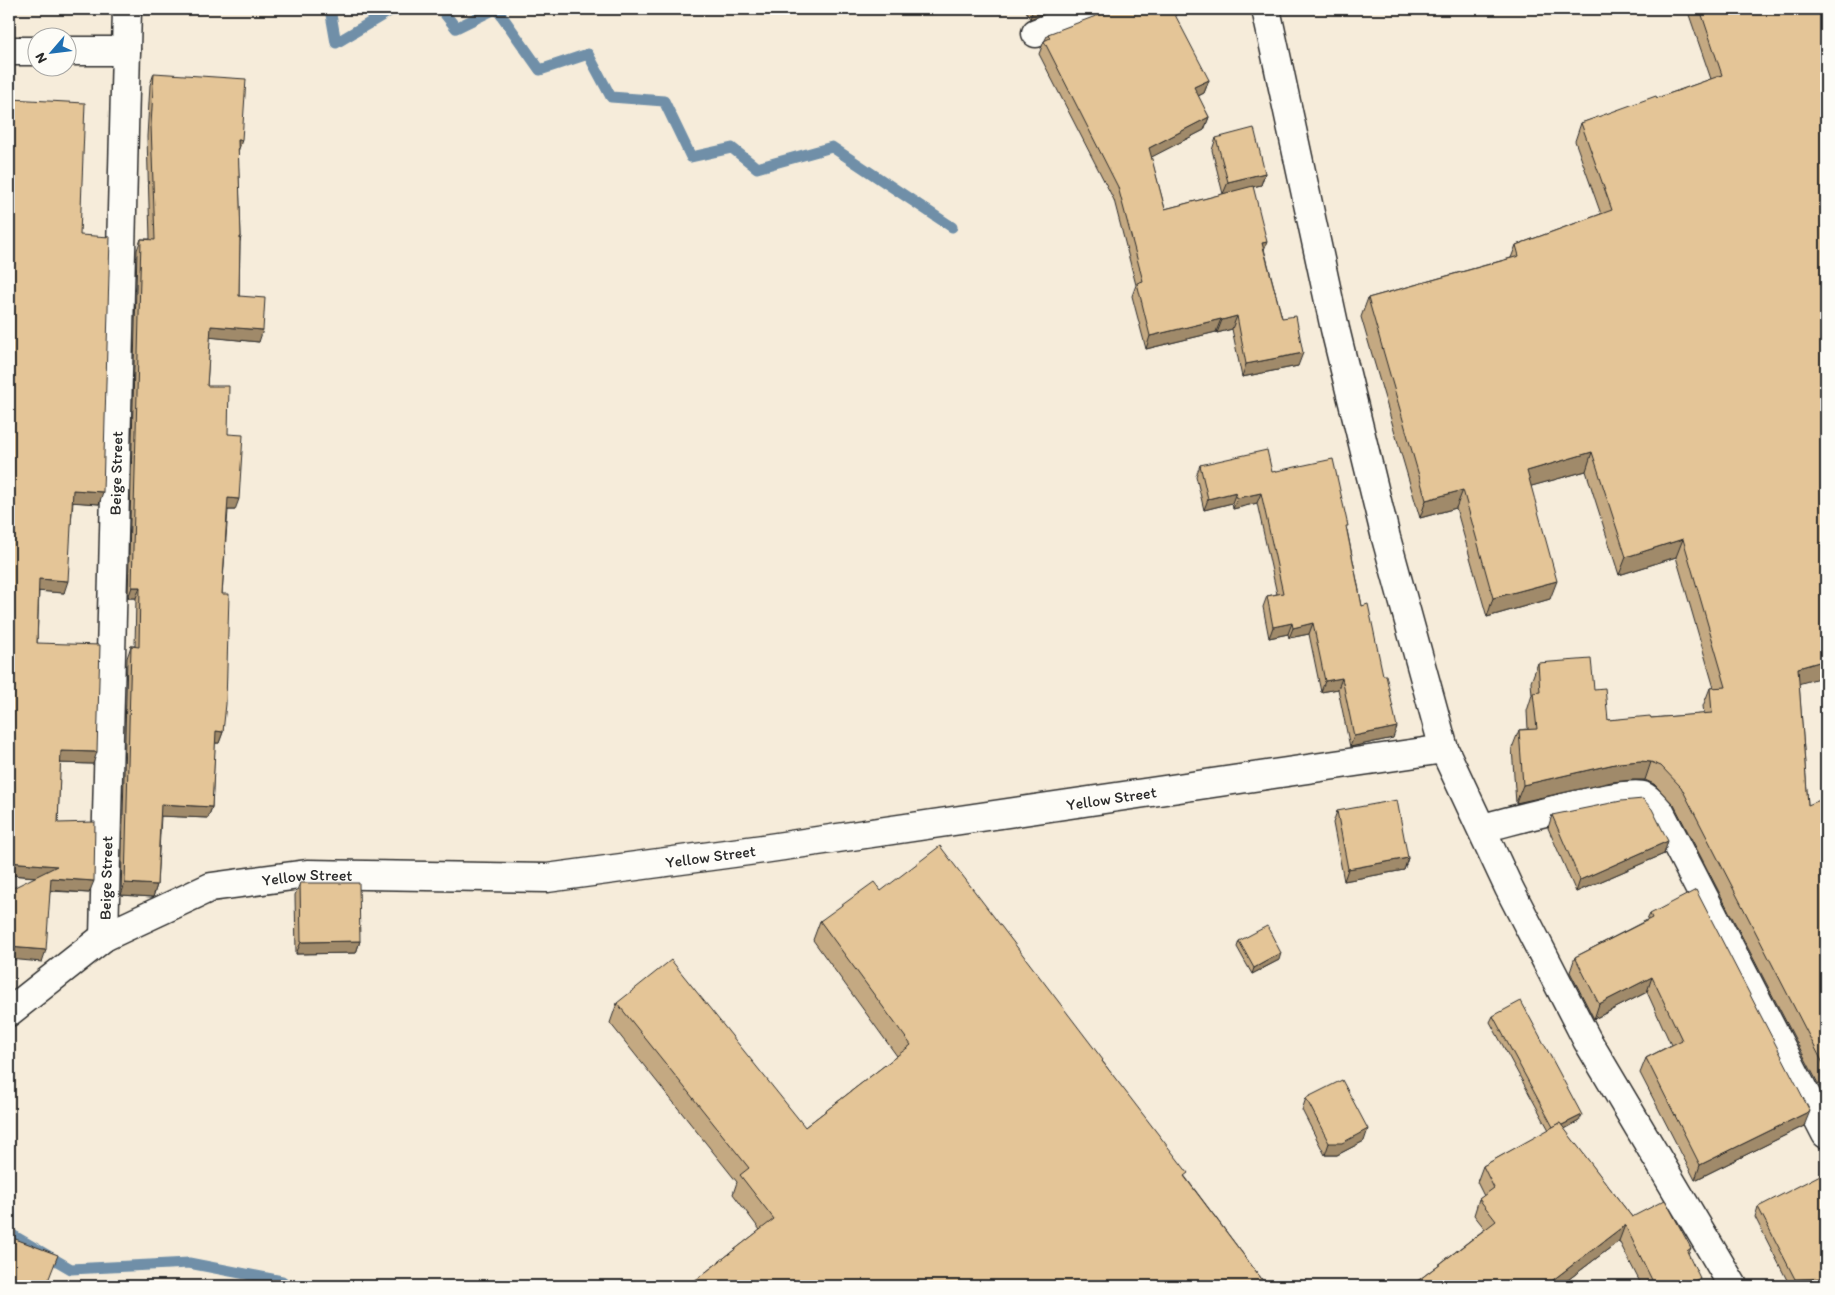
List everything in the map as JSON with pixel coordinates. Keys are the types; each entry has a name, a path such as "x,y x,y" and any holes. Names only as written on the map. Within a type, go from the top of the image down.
{"street":[{"name":"Beige Street","path":"104,937 127,9"},
{"path":"1036,33 1099,9"},
{"path":"1266,9 1338,339 1386,538 1444,749 1509,888 1587,1040 1734,1285"},
{"path":"9,51 28,51"},
{"path":"78,51 126,51"},
{"name":"Yellow Street","path":"9,1012 104,937 211,887 307,874 547,878 763,849 1444,749"},
{"path":"1482,828 1610,798 1632,795 1644,796 1660,812 1826,1134"}],"building":[{"path":"1112,9 1172,9 1209,80 1194,87 1209,117 1149,148 1165,209 1253,186 1267,242 1262,243 1282,318 1296,316 1303,353 1246,364 1237,316 1150,336 1137,283 1143,281 1118,187 1044,41 1050,38 1048,34"},
{"path":"1700,9 1826,9 1826,660 1798,668 1808,805 1820,800 1826,815 1826,1069 1681,787 1661,766 1651,762 1640,761 1619,763 1523,785 1519,730 1537,729 1533,693 1540,692 1538,663 1591,659 1594,689 1605,688 1608,720 1712,713 1710,688 1726,687 1683,539 1626,557 1592,452 1527,471 1557,581 1493,598 1463,490 1426,500 1368,298 1519,256 1516,245 1612,210 1581,123 1722,75"},
{"path":"154,73 246,79 242,140 238,140 241,237 239,296 265,298 263,330 211,326 207,386 229,386 228,434 243,435 239,499 228,498 222,594 229,594 226,704 223,732 216,731 212,807 161,804 157,885 125,883 131,646 139,647 140,587 132,587 141,239 155,240 151,125"},
{"path":"11,99 85,103 80,235 110,237 103,492 73,490 68,581 39,579 37,643 100,645 97,752 61,751 58,823 95,822 94,881 51,878 46,950 9,947 9,890 57,866 9,862 9,143"},
{"path":"1254,128 1265,173 1228,182 1216,138"},
{"path":"1267,450 1272,472 1333,459 1348,526 1346,526 1362,606 1368,604 1383,675 1386,675 1397,727 1354,736 1342,678 1325,681 1313,623 1293,628 1292,623 1273,627 1267,596 1283,593 1261,493 1237,498 1236,492 1208,499 1200,465"},
{"path":"1643,799 1652,809 1668,841 1580,880 1552,815 1621,801"},
{"path":"1397,800 1408,858 1348,869 1337,811"},
{"path":"940,846 1188,1173 1184,1176 1267,1286 696,1286 693,1282 774,1219 740,1175 749,1168 617,1003 671,960 805,1127 911,1045 820,921 874,882 881,891"},
{"path":"300,883 359,883 360,941 301,942"},
{"path":"1696,890 1810,1111 1700,1165 1646,1058 1682,1040 1652,977 1599,1004 1575,957 1652,918 1650,914"},
{"path":"1267,926 1281,953 1254,968 1239,941"},
{"path":"1521,1001 1582,1115 1562,1125 1560,1123 1553,1127 1493,1016"},
{"path":"1342,1080 1368,1129 1342,1143 1329,1143 1306,1098"},
{"path":"1560,1123 1632,1217 1665,1200 1691,1248 1687,1251 1700,1278 1684,1286 1655,1286 1625,1225 1545,1286 1411,1286 1496,1221 1479,1199 1494,1188 1483,1166"},
{"path":"1824,1173 1826,1278 1795,1279 1758,1207"},
{"path":"10,1237 58,1255 46,1286 34,1286 9,1276"}],"waterway":[{"path":"330,9 336,43 393,9"},
{"path":"441,9 456,28 495,9"},
{"path":"497,9 540,70 588,54 611,97 664,101 691,157 732,148 757,168 832,147 952,227"},
{"path":"9,1233 71,1269 189,1263 282,1281 288,1286"}]}
